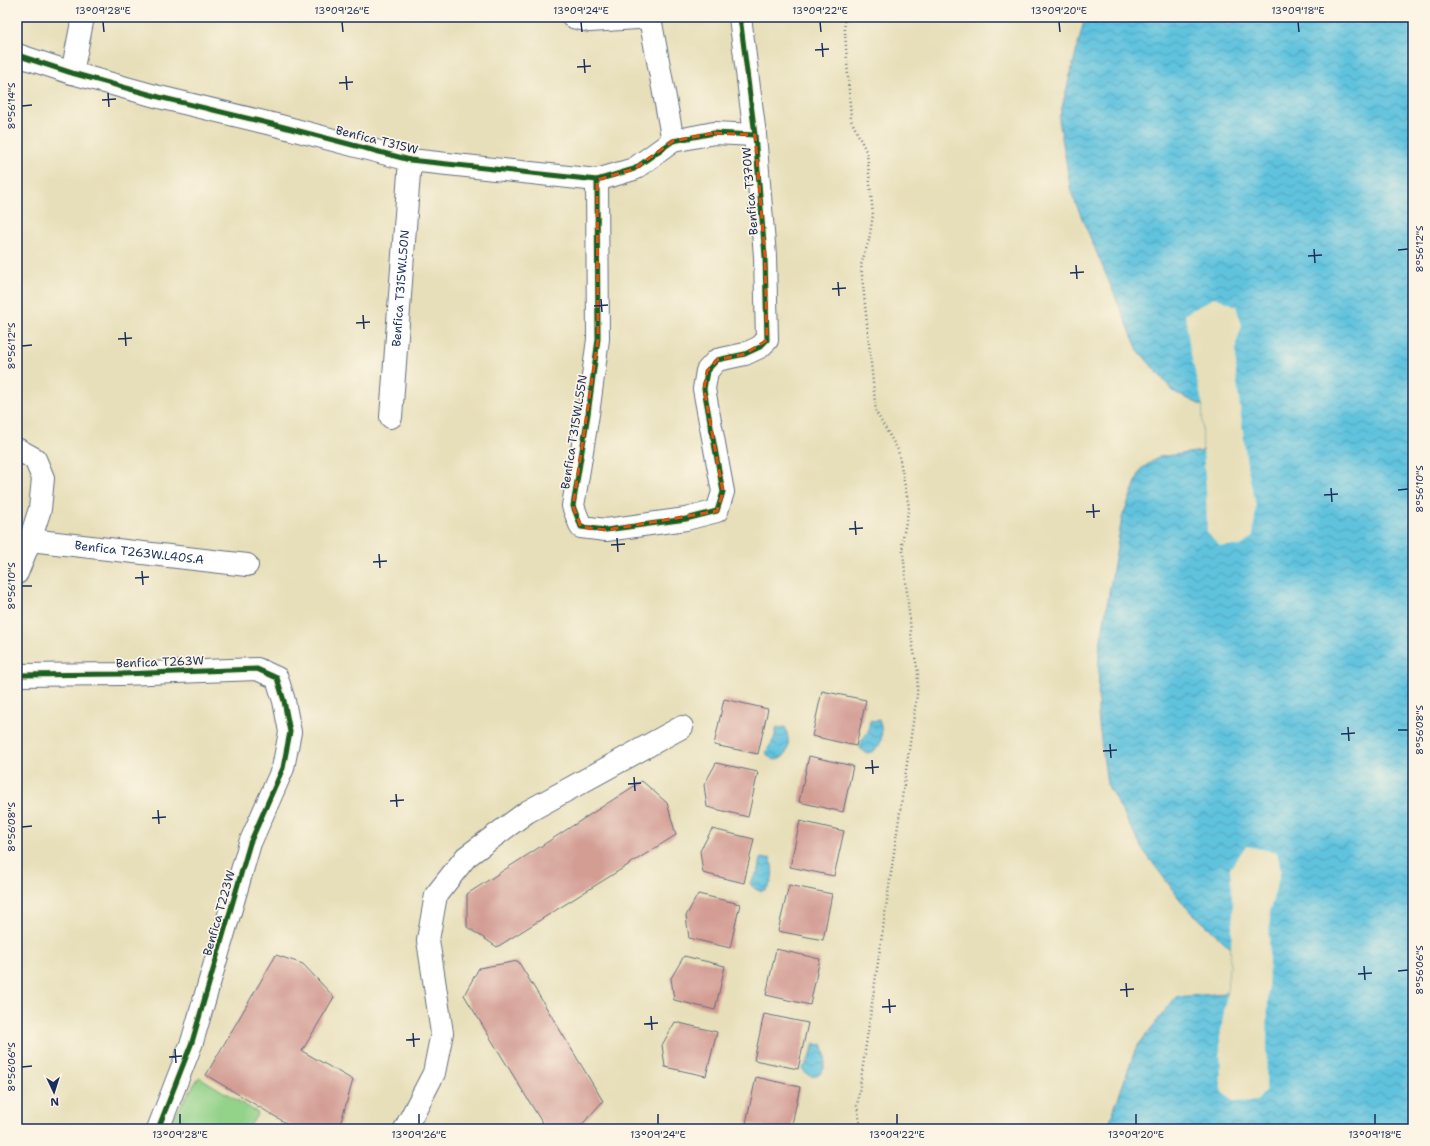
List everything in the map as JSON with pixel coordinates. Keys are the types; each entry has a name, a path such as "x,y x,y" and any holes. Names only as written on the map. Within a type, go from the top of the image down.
{"street":[{"path":"72,73 83,17"},
{"path":"573,17 590,21 651,17 673,141"},
{"name":"Benfica T370W","path":"740,17 755,135 765,256 767,340"},
{"name":"Benfica T315W","path":"17,55 72,73 159,97 280,126 410,160 597,180 634,169 673,141 714,134 755,135"},
{"name":"Benfica T315W.L50N","path":"390,416 410,160"},
{"name":"Benfica T315W.L55N","path":"597,180 598,339 588,414 573,506 581,527 606,530 686,519 717,511 723,492 704,389 707,371 717,360 745,354 760,347 767,340"},
{"path":"17,449 35,459 43,478 40,509 17,573"},
{"name":"Benfica T263W.L40S.A","path":"30,540 247,565"},
{"name":"Benfica T263W","path":"17,675 122,674 257,669 277,678 284,701"},
{"name":"Benfica T223W","path":"158,1129 192,1042 250,844 283,768 290,732 284,701"},
{"path":"410,1128 434,1073 442,1032 428,940 436,894 466,857 527,812 682,727"}],"path":[{"path":"844,17 851,120 867,153 872,208 869,240 860,265 876,412 898,450 909,507 902,542 912,642 918,672 917,695 857,1106 861,1129"}],"highlighted area":[{"path":"714,133 755,135 765,256 767,340 745,354 717,360 707,371 704,389 723,492 717,511 606,530 581,527 573,506 598,339 597,180 634,169 673,141"}],"green space":[{"path":"199,1077 258,1113 248,1129 166,1129"}],"water":[{"path":"1085,17 1413,17 1413,1129 1107,1129 1136,1048 1176,997 1227,993 1231,948 1185,906 1144,851 1107,784 1098,717 1099,651 1122,518 1141,469 1159,457 1203,451 1203,406 1174,392 1138,350 1071,192 1059,119"},
{"path":"870,720 879,720 882,736 879,746 872,752 866,753 860,748 859,745 868,732"},
{"path":"777,727 785,727 788,737 788,744 784,756 775,760 766,752 774,739"},
{"path":"761,858 770,858 773,875 768,887 760,891 750,883 759,870"},
{"path":"814,1043 819,1045 822,1044 825,1053 825,1060 821,1073 816,1076 810,1076 803,1069 811,1055"}],"pier":[{"path":"1215,297 1236,306 1242,325 1236,344 1236,374 1247,465 1256,506 1253,537 1241,546 1220,546 1207,532 1206,487 1203,451 1203,406 1190,350 1185,314"},
{"path":"1246,846 1277,852 1281,870 1270,910 1266,1090 1257,1101 1234,1102 1221,1090 1220,1037 1227,993 1231,947 1233,910 1230,868"}],"building":[{"path":"822,691 866,700 856,746 812,736"},
{"path":"724,699 768,709 758,754 714,745"},
{"path":"809,756 853,766 843,812 799,802"},
{"path":"716,763 758,772 748,817 707,807 704,785"},
{"path":"642,781 667,803 676,835 497,947 467,927 467,894"},
{"path":"800,821 844,831 834,876 790,867"},
{"path":"712,829 754,839 744,883 703,873 700,851"},
{"path":"789,885 832,894 823,940 778,931"},
{"path":"698,894 740,904 730,948 689,938 686,916"},
{"path":"776,949 820,959 810,1005 766,995"},
{"path":"276,955 303,964 334,997 302,1051 353,1080 340,1125 336,1129 296,1129 206,1075"},
{"path":"684,956 725,966 715,1010 674,1000 671,978"},
{"path":"518,961 603,1101 578,1129 546,1129 464,995 479,968"},
{"path":"764,1014 808,1023 798,1069 754,1060"},
{"path":"675,1022 717,1032 706,1076 665,1067 662,1045"},
{"path":"756,1077 800,1087 791,1129 774,1129 746,1123"}],"cycle path":[{"path":"597,180 598,339 588,414 573,506 581,527 606,530 686,519 717,511 723,492 704,389 707,371 717,360 745,354 760,347 767,340 765,256 755,135 740,17"},
{"path":"17,55 72,73 159,97 280,126 410,160 597,180 634,169 673,141 714,133 755,135"},
{"path":"17,675 122,674 257,669 277,678 284,701 290,732 283,768 250,843 192,1042 158,1129"}]}
